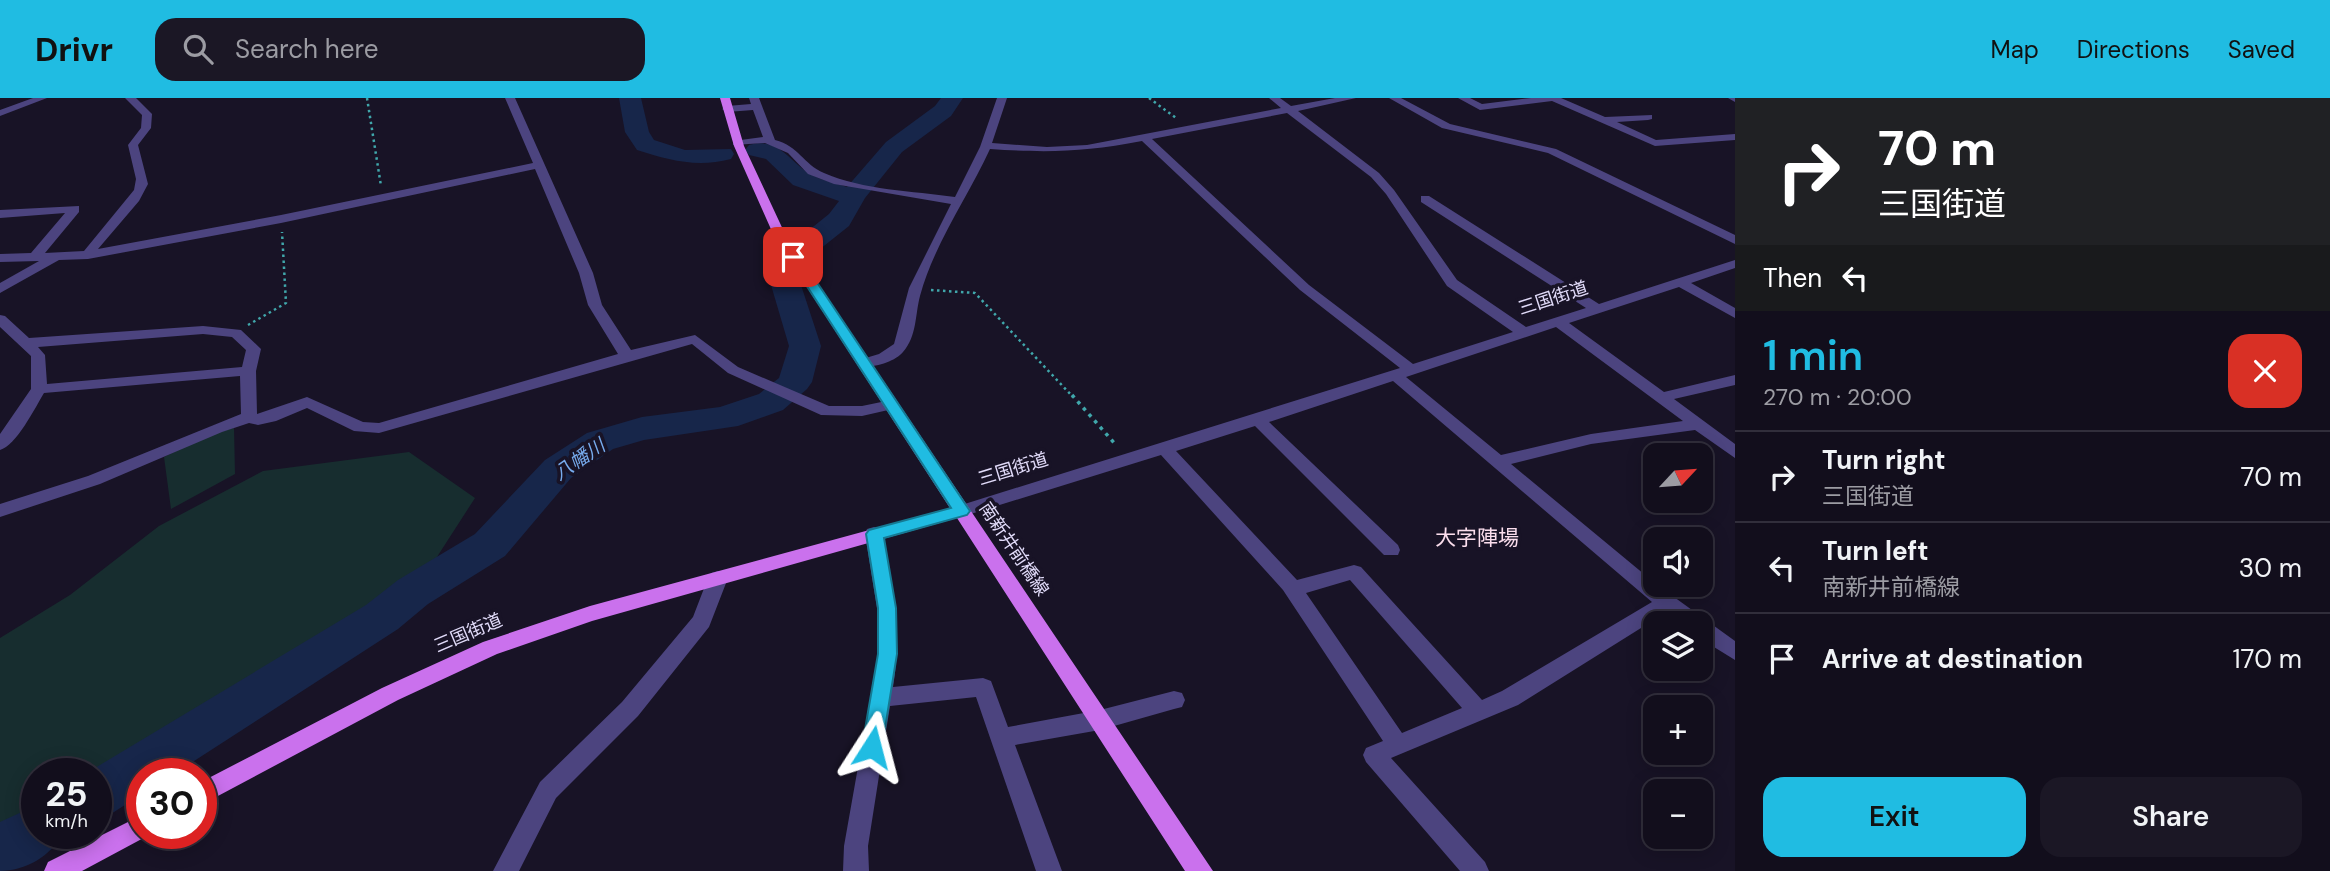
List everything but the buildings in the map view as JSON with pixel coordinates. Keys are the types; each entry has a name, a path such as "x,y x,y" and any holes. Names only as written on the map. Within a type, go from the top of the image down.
{"main road":[{"name":"南新井前橋線","path":"726,103 737,143 780,236 1200,871"},
{"name":"三国街道","path":"217,786 390,694 490,648 590,614 961,511"},
{"path":"57,871 126,834"}],"street":[{"path":"0,113 42,98"},
{"path":"88,255 114,219 136,201 142,184 133,145 146,128 147,114 130,98"},
{"path":"510,98 586,273 595,305 628,359"},
{"path":"864,363 894,353 902,344 915,289 956,201 988,146 1002,98"},
{"path":"1275,98 1375,175 1390,192 1452,283 1525,333"},
{"path":"988,146 1047,150 1087,148 1295,111 1351,98"},
{"path":"1394,98 1454,129 1552,151 1735,240"},
{"path":"1463,98 1480,107 1554,98 1654,143 1735,137"},
{"path":"726,103 755,102 769,139"},
{"path":"1602,120 1648,117"},
{"path":"1144,138 1298,285 1359,334 1500,461 1677,611"},
{"path":"737,143 769,139 790,146 812,173 848,184 956,201"},
{"path":"0,258 88,255 383,199 539,165"},
{"path":"1425,200 1597,309"},
{"path":"0,214 75,209 35,256"},
{"path":"0,289 56,256"},
{"name":"三国街道","path":"961,511 1258,420 1401,371 1735,264"},
{"path":"1680,282 1735,314"},
{"path":"0,319 38,355 39,389 0,445"},
{"path":"1558,322 1735,452"},
{"path":"27,343 203,330 236,333 254,349 248,371 249,417"},
{"path":"0,511 94,480 249,417 258,420 270,417 307,402 360,427 379,428 628,359 679,341 695,340 733,370 801,402 827,411 862,411 891,405"},
{"path":"39,389 248,371"},
{"path":"1661,397 1735,380"},
{"path":"1258,420 1391,550"},
{"path":"1500,461 1591,439 1700,424"},
{"path":"1165,449 1293,589 1398,745"},
{"path":"856,871 856,846 888,654 887,608 874,534"},
{"path":"1293,589 1354,572 1478,711"},
{"path":"506,871 548,790 630,709 702,621 718,578"},
{"path":"1476,871 1374,755 1510,698 1666,603"},
{"path":"1713,636 1735,652"},
{"path":"880,698 984,687 1049,871"},
{"path":"1002,738 1100,720 1174,700"}],"path":[{"path":"367,98 383,199"},
{"path":"1149,98 1191,129"},
{"path":"236,333 286,303 281,219"},
{"path":"915,289 975,293 1041,360 1129,460"}],"green space":[{"path":"234,428 235,474 171,509 164,457 211,434"},
{"path":"409,452 475,498 426,574 313,652 179,724 134,758 126,758 126,764 112,775 112,758 21,758 21,844 0,860 0,638 70,595 159,526 263,471"}],"waterway":[{"path":"630,98 637,132 645,145 684,157 722,154"},
{"name":"八幡川","path":"852,197 894,147 943,111 952,98"},
{"path":"757,150 774,153 802,180 852,197"},
{"name":"八幡川","path":"112,785 382,617 413,592 490,545 558,469 600,441 642,429 725,418 771,402 795,382 805,346 786,285 786,272 793,257 839,220 852,197"},
{"name":"八幡川","path":"0,851 21,839"}],"district":[{"name":"大字陣場","path":"1477,538"}],"route":[{"path":"793,257 961,511 874,534 887,608 888,654 872,747"}]}
